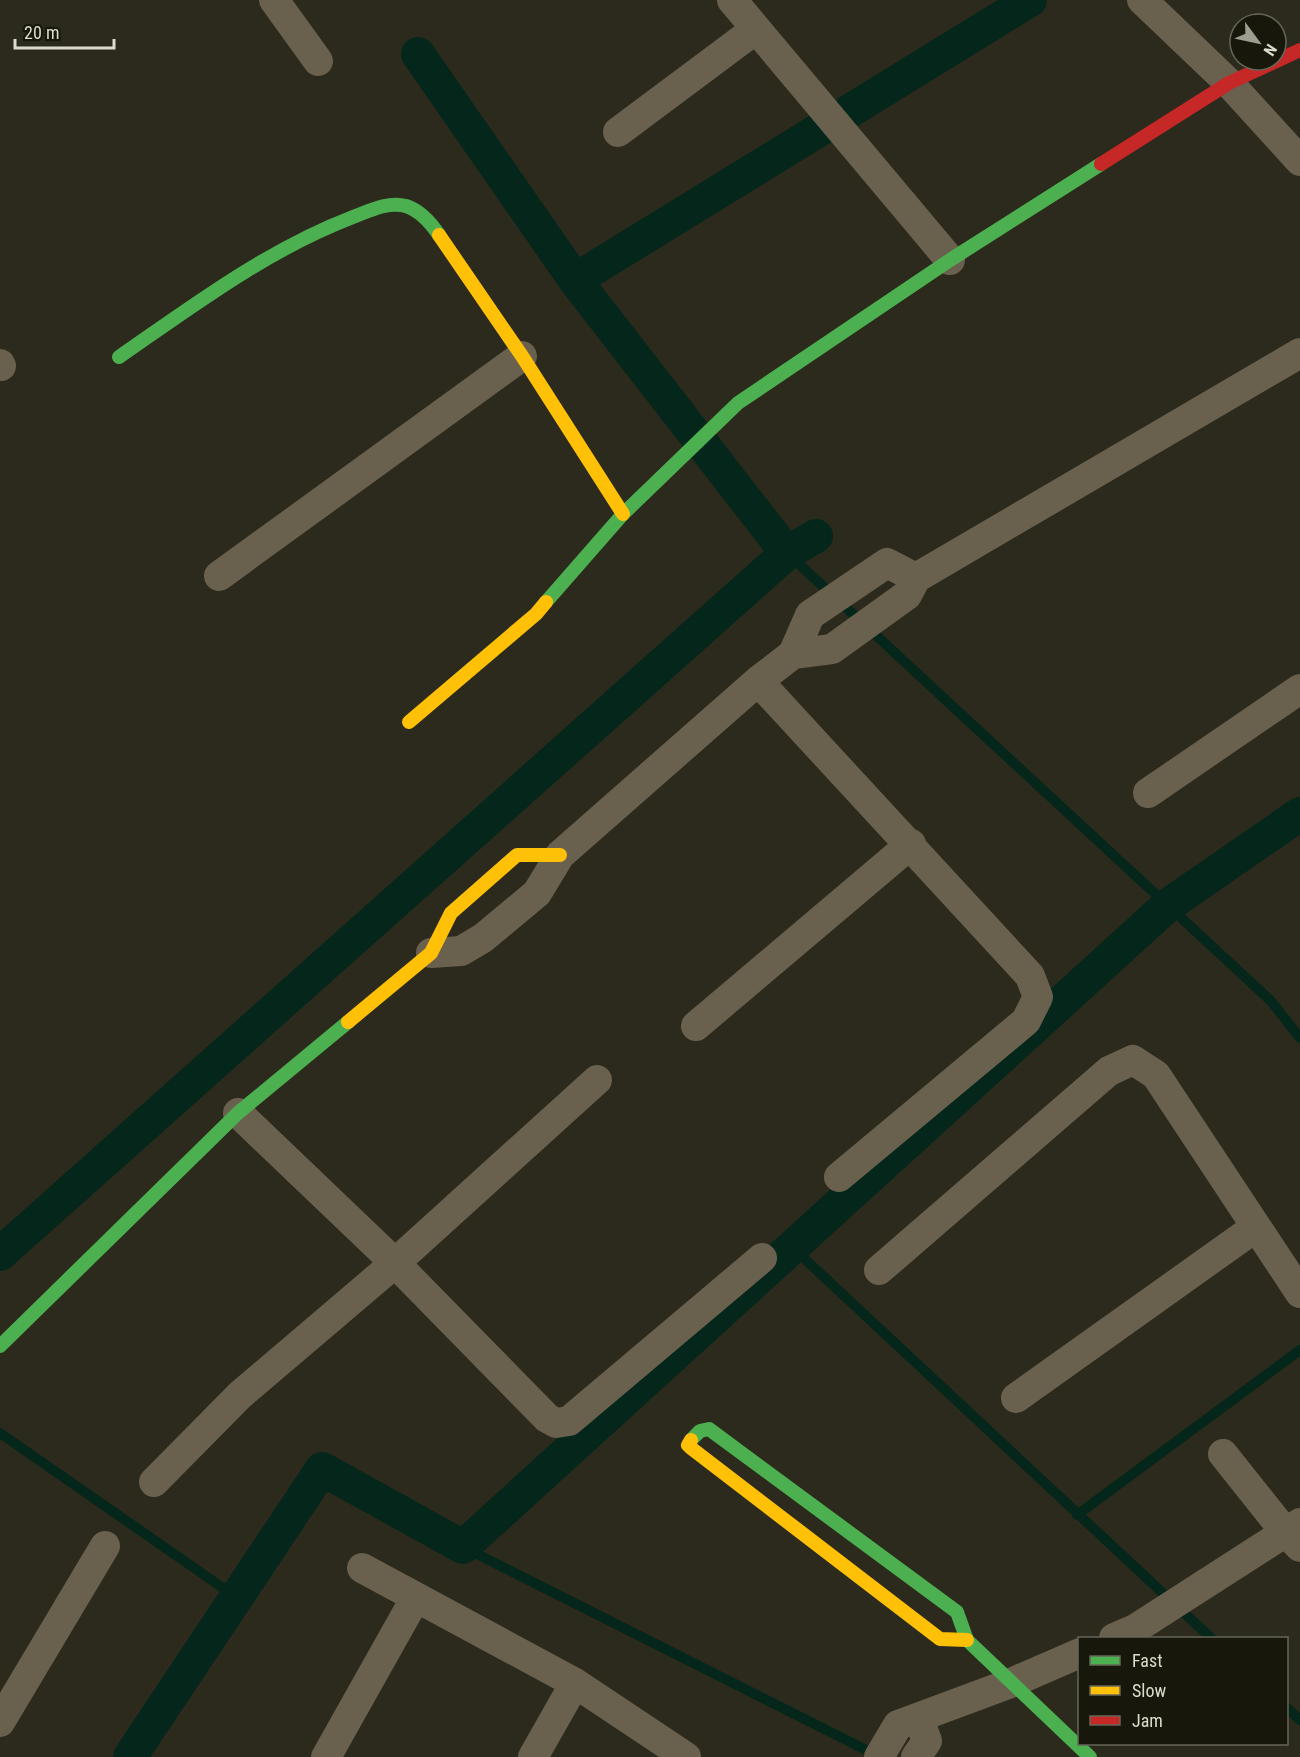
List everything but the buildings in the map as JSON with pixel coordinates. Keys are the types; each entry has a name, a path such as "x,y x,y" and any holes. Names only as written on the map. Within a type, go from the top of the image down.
{"street":[{"path":"274,0 318,61"},
{"path":"732,0 950,260"},
{"path":"1143,1 1229,83 1300,161"},
{"path":"618,132 756,29"},
{"path":"409,722 536,614 623,514 738,403 950,260 1229,83 1300,50"},
{"path":"118,357 252,265 324,228 381,206 405,206 428,219 522,356 623,514"},
{"path":"792,654 832,650 907,595 916,578 1300,353"},
{"path":"219,576 522,356"},
{"path":"431,953 461,951 483,938 537,893 560,855 758,681 792,654 810,615 887,563 916,578"},
{"path":"758,681 1030,975 1038,997 1026,1021 839,1177"},
{"path":"1148,794 1300,689"},
{"path":"696,1026 911,844"},
{"path":"0,1346 238,1113 431,953 451,913 517,855 560,855"},
{"path":"879,1270 1109,1071 1132,1060 1156,1075 1300,1293"},
{"path":"154,1482 240,1395 395,1263 597,1080"},
{"path":"238,1113 395,1263 547,1418 556,1423 569,1420 762,1258"},
{"path":"1016,1398 1256,1227"},
{"path":"968,1640 940,1639 690,1448 688,1445 690,1442 701,1430 709,1429 957,1612 968,1640 1090,1757"},
{"path":"1124,1634 1197,1588 1295,1534 1223,1454"},
{"path":"0,1722 105,1546"},
{"path":"362,1568 574,1683 686,1757"},
{"path":"326,1757 416,1598"},
{"path":"879,1757 1011,1683 1078,1654"},
{"path":"533,1757 574,1683"}],"waterway":[{"path":"575,280 1030,0"},
{"path":"418,54 575,280 787,553"},
{"path":"0,1254 787,553 816,536"},
{"path":"787,553 1271,1001 1300,1038"},
{"path":"130,1757 322,1469 463,1547 1167,906 1300,814"},
{"path":"793,1248 1210,1637"},
{"path":"1077,1515 1300,1350"},
{"path":"0,1433 236,1597"},
{"path":"463,1547 878,1756"},
{"path":"1288,1709 1300,1720"}],"traffic: fast":[{"path":"546,602 623,514 738,403 950,260 1101,164"},
{"path":"119,357 261,262 321,230 379,207 406,206 425,218 439,235"},
{"path":"0,1346 238,1113 348,1022"},
{"path":"691,1440 700,1431 709,1429 957,1612 967,1640 1090,1757"}],"traffic: slow":[{"path":"439,235 522,356 623,514"},
{"path":"409,722 536,614 546,602"},
{"path":"348,1022 431,953 451,913 517,855 560,855"},
{"path":"691,1440 688,1445 691,1448 940,1639 967,1640"}],"traffic: jam":[{"path":"1101,164 1229,83 1300,50"}]}
